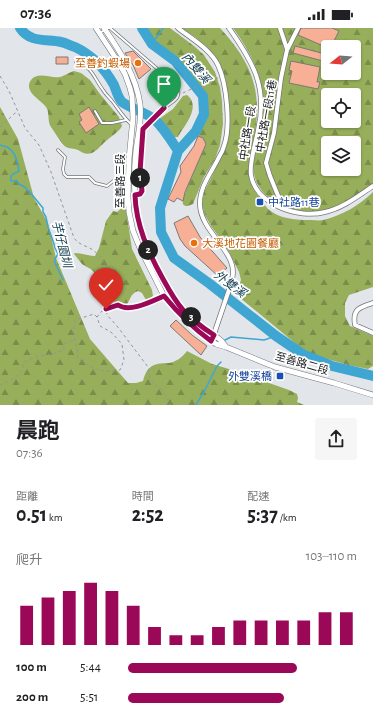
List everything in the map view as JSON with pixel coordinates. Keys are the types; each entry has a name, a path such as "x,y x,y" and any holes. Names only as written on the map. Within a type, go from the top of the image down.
{"street":[{"name":"至善路三段","path":"96,28 125,74 130,88 133,105 133,126 130,145 128,179 129,212 133,231 164,296 200,334 211,341"},
{"name":"中社路一段","path":"178,28 206,49 218,64 222,76 228,112 227,131 224,146 205,182 201,193 200,205 202,216 208,228 226,253 234,272 214,335"},
{"name":"中社路一段","path":"229,28 246,53 257,75 260,88 262,104 252,158 251,175 256,189 267,201 294,212 308,214 339,208 373,186"},
{"path":"280,28 287,50"},
{"name":"中社路一段11巷","path":"280,207 279,198 266,163 274,133 281,78 287,50 298,28"},
{"name":"至善路三段","path":"104,29 124,59 132,76 140,104 141,119 135,164 135,208 143,238 155,266 171,294 183,310 204,329 214,335"},
{"path":"373,303 361,306 356,311 354,320 355,325 373,333"},
{"path":"211,341 214,335"},
{"name":"至善路二段","path":"214,335 226,346"},
{"name":"至善路二段","path":"211,341 275,367 373,395"}],"lane":[{"path":"99,33 104,29 110,28 175,84 178,88 179,95 177,99 164,108"},
{"path":"76,62 83,64 90,70 126,120 133,126"},
{"path":"95,111 102,123 112,123 126,120"},
{"path":"58,150 65,157 63,169 64,174 67,177 89,177 95,183 106,186 117,178 128,179"}],"path":[{"path":"0,76 9,91 26,128 39,145 51,172 74,238 77,243 91,249 96,253 111,273 106,302 107,315 148,367 150,378 154,384 163,391 170,405"},
{"path":"183,93 222,76"},
{"path":"143,129 164,108"},
{"path":"0,127 15,113 18,113"},
{"path":"135,195 140,194 142,191 140,172"},
{"path":"97,317 102,311 118,305 129,308 145,304 164,296"},
{"path":"94,314 97,317 100,326 111,332 122,344 124,360 120,370 111,372 99,371 77,358 78,352 74,340 73,327 75,320 94,314"},
{"path":"0,385 15,378 22,371 24,362 36,357 53,354 64,350 64,344 74,340"}],"green space":[{"path":"144,28 170,28 194,46 204,55 215,72 220,87 223,124 220,145 215,159 204,177 193,204 188,206 184,206 183,200 206,144 203,138 198,136 205,114 206,98 201,89 175,57 153,39"},
{"path":"181,28 220,28 240,53 247,66 256,92 257,106 250,161 250,173 254,190 268,209 283,217 300,220 322,220 337,216 350,209 373,192 373,287 349,295 345,303 345,316 350,326 373,336 373,366 368,369 348,365 307,353 239,297 238,288 241,280 239,272 227,248 211,226 202,205 204,192 226,147 230,115 225,77 220,66 208,48"},
{"path":"233,28 373,28 373,184 341,205 313,212 303,212 291,209 270,199 265,194 256,181 253,169 259,141 263,106 260,79 249,54"},
{"path":"74,71 81,73 90,80 119,117 122,126 98,149 90,154 64,146 50,125 46,107 29,88 29,84 34,77 60,77"},
{"path":"187,95 193,104 191,115 178,137 174,137 159,121 159,119 173,109 183,96"},
{"path":"0,107 18,139 34,198 48,223 56,258 90,339 128,383 143,381 146,372 150,367 157,364 173,362 187,351 212,364 289,390 297,394 297,402 304,405 0,405"},
{"path":"124,206 126,210 132,249 152,290 153,296 149,300 146,300 142,293 138,291 135,292 126,305 117,303 107,297 93,271 82,264 74,254 78,253 95,256 99,248 106,221 113,211 117,212"}],"building":[{"path":"301,28 332,28 339,31 334,40 321,40 321,45 298,35"},
{"path":"295,46 321,53 321,60 293,53"},
{"name":"至善釣蝦場","path":"133,51 151,69 139,79 133,65 125,53"},
{"path":"56,57 68,57 68,64 56,64"},
{"path":"291,61 320,67 317,82 320,82 318,89 289,83 292,71 289,70"},
{"path":"89,107 99,124 86,133 79,122 82,120 79,114"},
{"path":"198,136 203,138 206,144 185,192 183,201 177,198 174,202 168,199 181,172 180,166 194,146"},
{"name":"大溪地花園餐廳","path":"188,216 200,237 227,268 218,276 185,246 180,239 174,223"},
{"path":"176,320 192,335 207,346 201,355 170,326"}],"waterway":[{"path":"20,28 24,33 33,38 63,42 87,54 98,63 106,73 114,85 122,102 154,119 164,130 178,151"},
{"name":"外雙溪","path":"142,28 152,44 175,61 203,96 204,114 196,131 178,151 160,208 161,232 174,258 210,284 276,336 304,355 332,366 373,376"},
{"path":"152,44 163,28"},
{"name":"芋仔園圳","path":"0,145 10,149 17,161 19,171 11,176 11,181 17,181 25,187 43,208 43,212 58,254 55,259 55,263 63,280"},
{"path":"225,340 231,337 264,340 276,336"},
{"path":"196,405 217,366 221,362"}],"place":[{"name":"至善釣蝦場","path":"138,63"},
{"name":"中社路11巷","path":"260,202"},
{"name":"大溪地花園餐廳","path":"194,243"},
{"name":"外雙溪橋","path":"280,376"}],"route":[{"path":"106,309 118,305 129,308 145,304 164,296 200,334 211,341 214,335 204,329 183,310 171,294 155,266 143,238 135,208 135,195 140,194 142,191 140,172 143,129 164,108"}],"water label":[{"name":"內雙溪","path":"196,68"}]}
